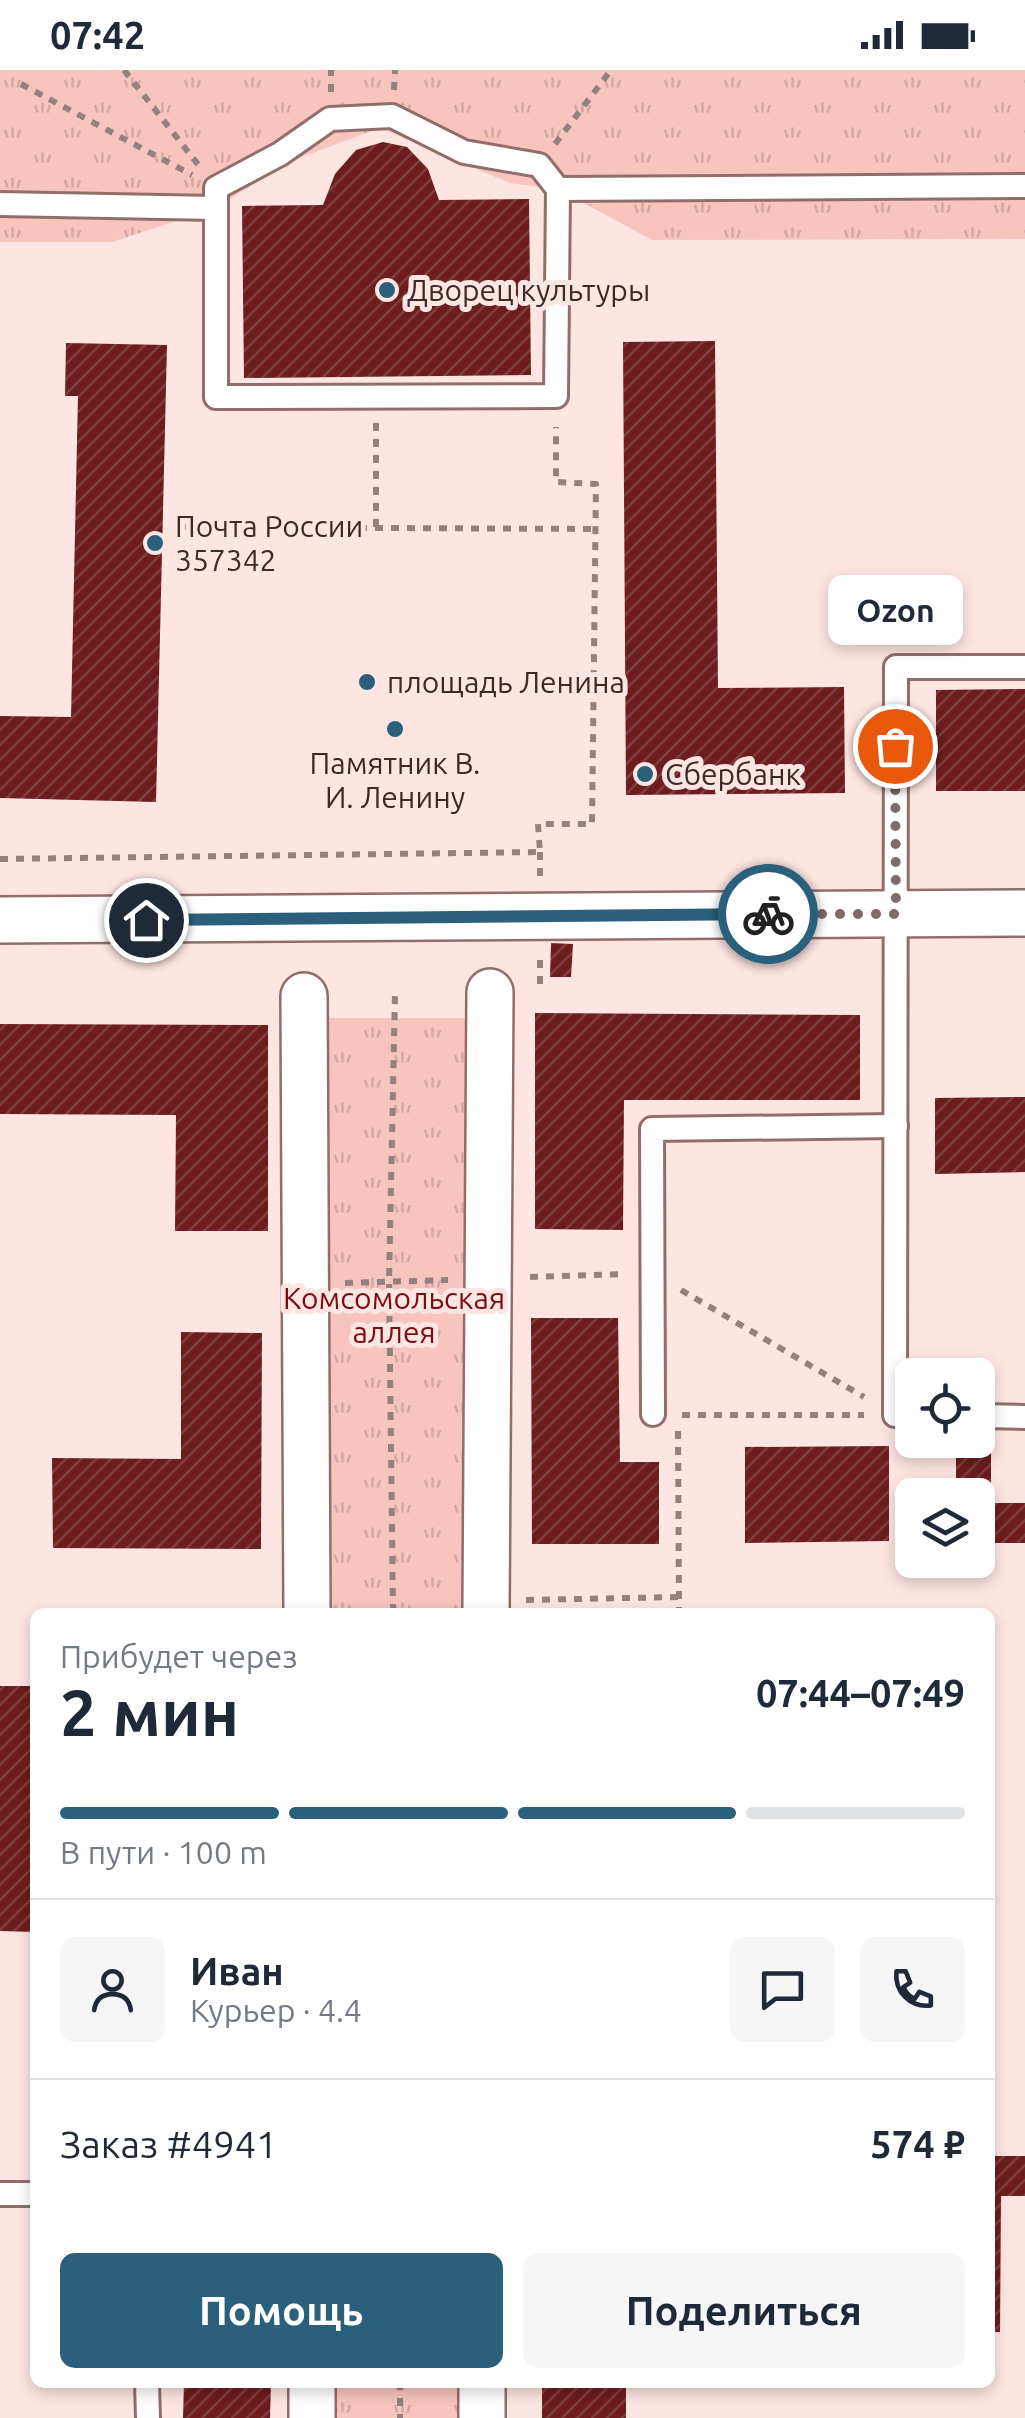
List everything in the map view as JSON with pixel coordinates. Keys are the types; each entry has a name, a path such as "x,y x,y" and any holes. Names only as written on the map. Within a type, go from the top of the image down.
{"street":[{"path":"0,920 1025,913"},
{"path":"490,992 488,1278 501,1606"},
{"path":"304,996 308,1608"},
{"path":"312,2388 312,2418"},
{"path":"482,2388 482,2418"}],"lane":[{"path":"0,204 216,198 330,118 392,116 464,152 540,164 558,189 556,396 216,397 216,198"},
{"path":"558,189 1025,186"},
{"path":"902,1358 896,1126 896,667 1025,667"},
{"path":"653,1414 652,1128 896,1126"},
{"path":"995,1416 1025,1416"},
{"path":"0,2194 30,2194"},
{"path":"147,2388 148,2418"}],"path":[{"path":"124,70 216,198"},
{"path":"540,164 611,70"},
{"path":"21,84 216,198"},
{"path":"376,396 376,527"},
{"path":"0,859 540,852 538,824 592,824 596,484 556,482 556,396"},
{"path":"183,527 594,529"},
{"path":"392,1608 390,1282 395,994"},
{"path":"306,1284 652,1273 895,1410"},
{"path":"653,1414 895,1415"},
{"path":"678,1415 680,1608"},
{"path":"501,1606 680,1598"},
{"path":"400,2388 400,2418"}],"green space":[{"path":"0,70 1025,70 1025,239 652,240 558,189 510,183 380,128 288,162 216,208 112,242 0,242"},
{"name":"Комсомольская аллея","path":"321,1018 467,1018 464,1608 325,1608"},
{"path":"330,2388 462,2388 461,2418 330,2418"}],"building":[{"name":"Дворец культуры","path":"383,142 407,147 428,169 439,200 529,199 531,375 244,378 242,206 323,205 335,174 356,150"},
{"path":"715,341 718,688 844,687 845,793 626,795 623,342"},
{"path":"66,343 167,345 156,802 0,798 0,716 71,717 78,396 65,396"},
{"path":"1025,689 1025,791 936,791 936,690"},
{"path":"551,943 573,944 571,977 550,977"},
{"path":"535,1013 860,1015 860,1100 624,1100 623,1230 535,1229"},
{"path":"0,1024 268,1025 268,1231 175,1231 176,1115 0,1114"},
{"path":"1025,1097 1025,1172 935,1174 935,1098"},
{"path":"531,1318 618,1318 620,1462 659,1462 659,1544 532,1544"},
{"path":"181,1332 262,1333 261,1549 53,1548 52,1458 181,1459"},
{"path":"889,1446 889,1541 745,1543 745,1447"},
{"path":"956,1458 991,1458 991,1478 956,1478"},
{"path":"995,1503 1025,1503 1025,1543 995,1543"},
{"path":"0,1686 30,1686 30,1932 0,1931"},
{"path":"995,2156 1025,2156 1025,2196 1001,2196 1000,2332 995,2332"},
{"path":"184,2388 271,2388 270,2418 183,2418"},
{"path":"542,2388 626,2388 626,2418 542,2418"}],"way so far":[{"path":"768,914 896,914 895,746"}],"place":[{"name":"Дворец культуры","path":"387,290"},
{"name":"Почта России 357342","path":"155,543"},
{"name":"площадь Ленина","path":"367,682"},
{"name":"Памятник В. И. Ленину","path":"395,729"},
{"name":"Ozon","path":"895,746"},
{"name":"Сбербанк","path":"645,774"}],"route":[{"path":"146,920 768,914"}]}
